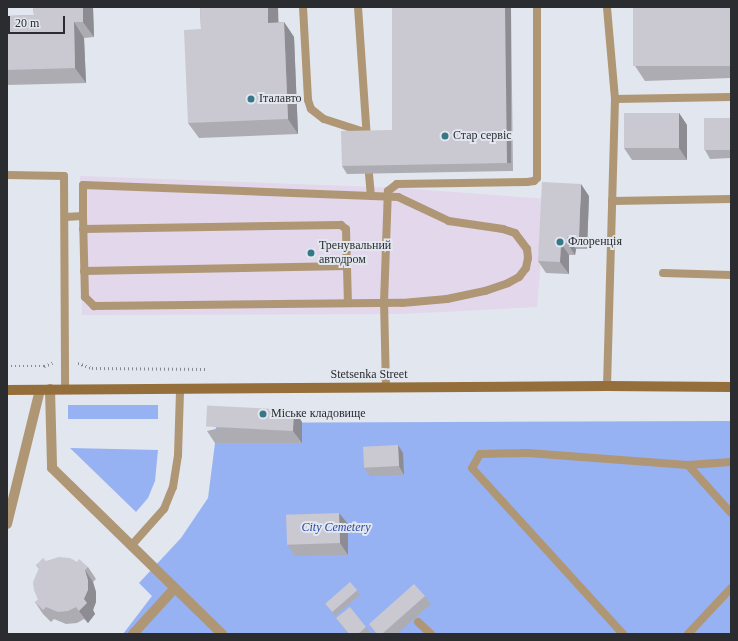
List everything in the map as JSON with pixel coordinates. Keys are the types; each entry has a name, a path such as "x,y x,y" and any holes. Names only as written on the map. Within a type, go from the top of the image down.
{"main road":[{"name":"Stetsenka Street","path":"7,390 607,386 731,387"}],"street":[{"path":"7,524 45,390"},
{"path":"45,390 52,468 174,589 222,634"},
{"path":"133,634 174,589"}],"lane":[{"path":"303,7 308,100 311,109 324,119 367,136 358,7"},
{"path":"607,7 615,99 607,386"},
{"path":"386,388 384,303 386,197 388,191 397,184 527,182 534,181 537,178 537,8"},
{"path":"615,99 731,96"},
{"path":"7,174 64,176 64,389"},
{"path":"369,174 371,196"},
{"path":"83,185 386,197 398,197 449,221 503,229 515,234 527,249 528,258 526,268 519,277 508,283 485,291 447,299 384,303 94,306 84,297 83,185"},
{"path":"612,201 731,199"},
{"path":"65,217 83,216"},
{"path":"84,229 341,225 346,229 348,303"},
{"path":"84,271 347,266"},
{"path":"663,273 731,275"},
{"path":"131,546 164,509 173,487 178,455 180,390"},
{"path":"623,634 472,468 480,454 528,453 688,465 731,462"},
{"path":"688,465 731,513"},
{"path":"688,634 731,588"},
{"path":"418,622 431,634"}],"path":[{"path":"7,366 44,366 65,357 92,368 208,369"}],"shaded area":[{"name":"Тренувальний автодром","path":"80,176 400,188 546,199 537,307 400,314 82,315"}],"green space":[{"path":"68,405 158,405 158,419 68,419"},
{"name":"City Cemetery","path":"731,421 731,634 123,634 152,596 139,583 181,538 208,498 216,423"},
{"path":"70,448 158,450 155,481 148,498 136,512"}],"building":[{"path":"33,7 83,7 83,22 74,22 75,68 7,70 7,16 34,15"},
{"path":"200,7 268,7 268,23 284,22 288,119 188,123 184,30 201,29"},
{"path":"392,7 505,7 507,163 342,166 341,131 392,130"},
{"path":"633,7 731,7 731,66 633,66"},
{"path":"624,113 679,113 679,148 624,148"},
{"path":"704,118 731,118 731,150 704,150"},
{"path":"542,182 581,184 579,238 567,237 567,243 561,243 560,262 538,261"},
{"path":"207,405 294,410 293,431 206,426"},
{"path":"398,445 399,466 364,468 363,447"},
{"path":"339,513 340,543 287,545 286,515"},
{"path":"59,557 70,558 77,562 79,559 88,567 85,570 88,580 88,590 84,599 87,603 79,611 76,607 68,611 58,612 46,607 43,610 35,602 38,600 33,582 39,568 36,565 43,558 46,561"},
{"path":"350,582 357,590 332,612 325,604"},
{"path":"414,584 425,596 382,634 377,634 369,624"},
{"path":"350,607 366,627 358,634 349,634 336,618"}],"place":[{"name":"Італавто","path":"251,99"},
{"name":"Стар сервіс","path":"445,136"},
{"name":"Флоренція","path":"560,242"},
{"name":"Тренувальний автодром","path":"311,253"},
{"name":"Міське кладовище","path":"263,414"}]}
